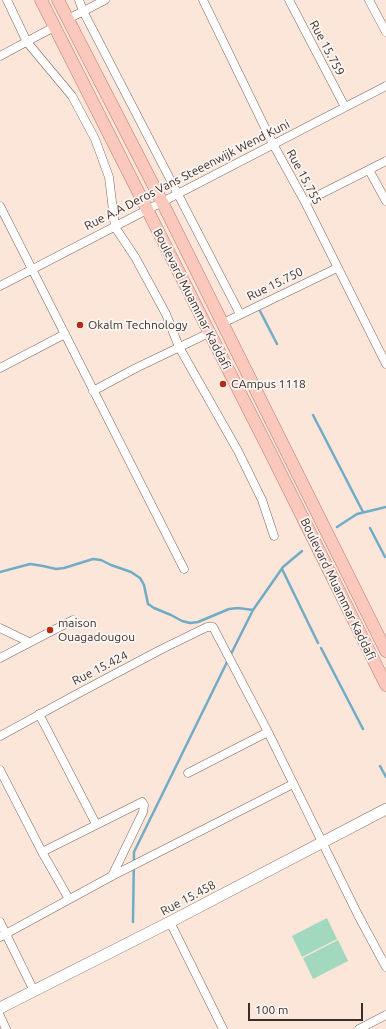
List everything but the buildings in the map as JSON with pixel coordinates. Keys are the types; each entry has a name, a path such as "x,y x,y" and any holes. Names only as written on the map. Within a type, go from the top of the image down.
{"main road":[{"name":"Boulevard Muammar Kaddafi","path":"41,0 148,209 386,685"},
{"name":"Boulevard Muammar Kaddafi","path":"58,0 162,202 386,651"},
{"name":"Rue 15.458","path":"0,1008 170,922 386,809"}],"street":[{"path":"7,0 27,42 68,91 80,109 95,139 109,177 115,226 135,257 166,314 179,347 238,450 262,500 274,536"},
{"path":"79,0 82,11 240,314"},
{"path":"68,19 105,0"},
{"name":"Rue 15.755","path":"203,0 273,144 305,202 386,364"},
{"name":"Rue 15.759","path":"289,0 345,107"},
{"path":"369,0 386,32"},
{"path":"0,56 54,27"},
{"name":"Rue A.A Deros Vans Steeenwijk Wend Kuni","path":"0,286 386,86"},
{"path":"305,202 386,161"},
{"path":"370,170 386,202"},
{"path":"0,206 184,569"},
{"name":"Rue 15.750","path":"222,323 337,268"},
{"path":"93,391 136,368 209,333"},
{"path":"0,368 65,334"},
{"path":"0,658 73,620"},
{"name":"Rue 15.424","path":"0,736 160,650 213,626 268,732"},
{"path":"0,628 29,642"},
{"path":"39,714 96,824"},
{"path":"188,773 268,732 358,915 386,967"},
{"path":"0,770 42,852 69,899"},
{"path":"3,936 112,876 293,784"},
{"path":"42,852 141,802 144,803 144,812 112,876"},
{"path":"0,922 3,936 34,991"},
{"path":"170,922 223,1029"},
{"path":"359,1029 386,1015"},
{"path":"0,1016 6,1029"}],"green space":[{"path":"327,918 337,939 302,957 292,936"},
{"path":"338,940 348,961 313,979 303,958"}],"waterway":[{"path":"260,311 277,344"},
{"path":"313,415 363,512"},
{"path":"337,527 357,514 386,507"},
{"path":"370,528 385,557"},
{"path":"230,656 253,610 283,567 302,551"},
{"path":"0,572 30,564 56,569 93,559 101,560 131,572 140,578 144,585 148,604 182,621 190,623 198,622 229,609 238,608 253,610"},
{"path":"282,569 318,643"},
{"path":"321,648 363,729"},
{"path":"133,922 134,852 228,660"},
{"path":"380,766 386,777"}],"place":[{"name":"Okalm Technology","path":"80,325"},
{"name":"CAmpus 1118","path":"223,384"},
{"name":"maison Ouagadougou","path":"50,630"}]}
